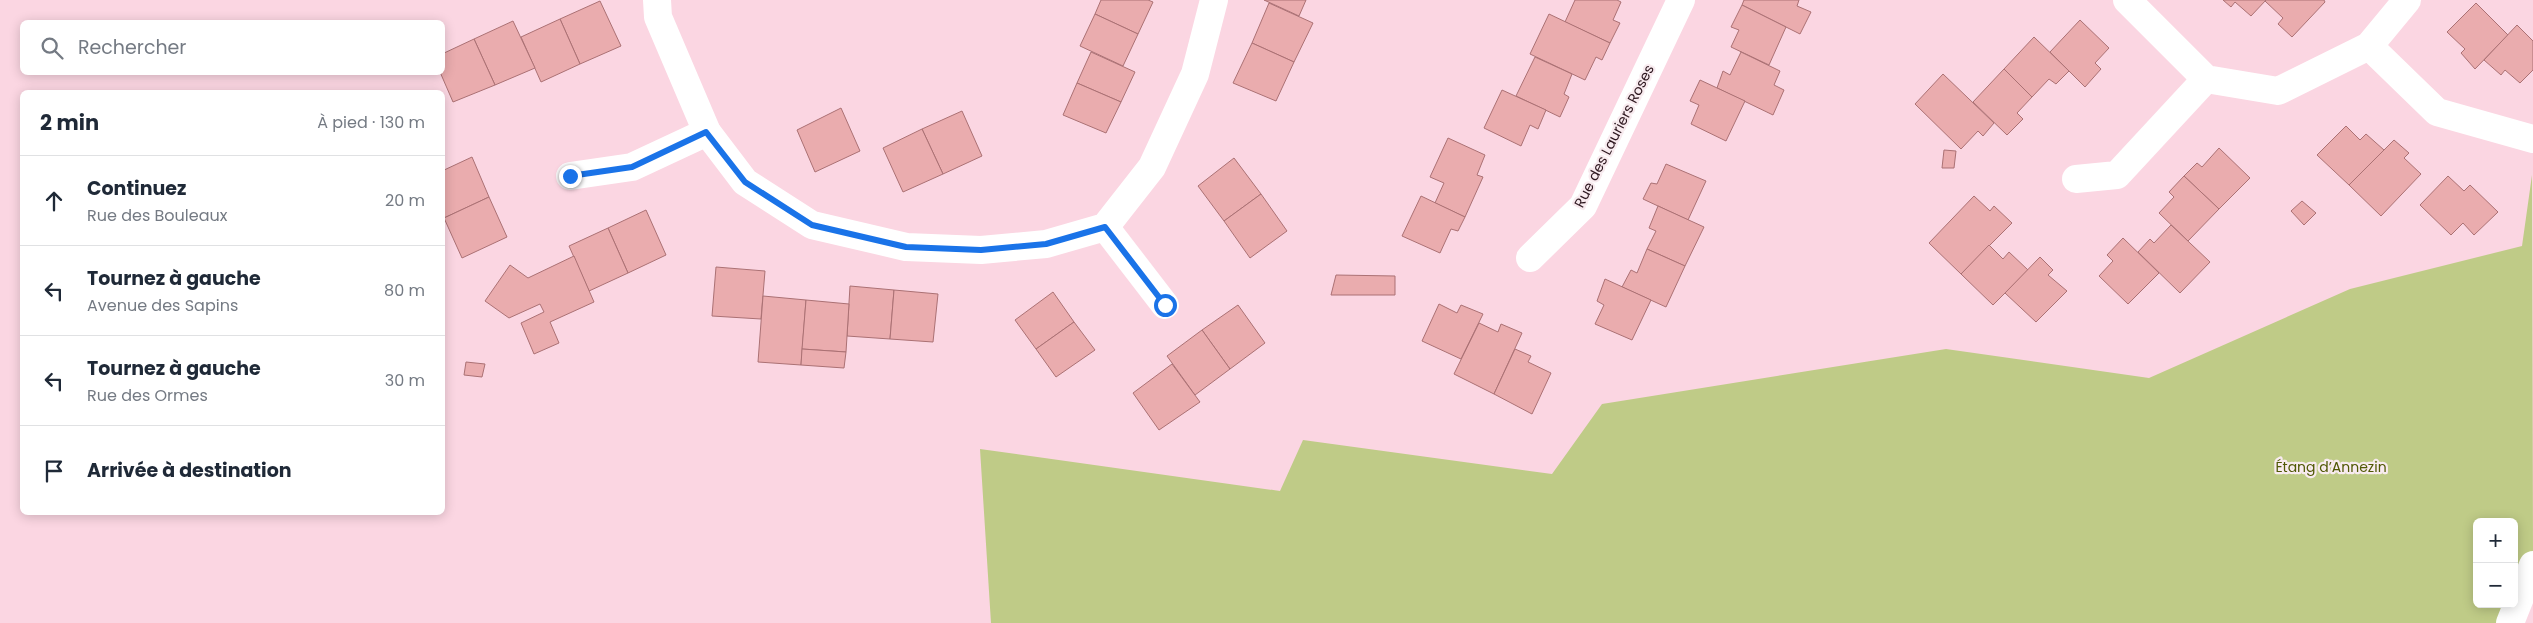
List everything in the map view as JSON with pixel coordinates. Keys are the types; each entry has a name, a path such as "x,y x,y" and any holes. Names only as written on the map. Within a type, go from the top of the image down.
{"street":[{"path":"657,0 658,18 706,132 745,182 812,225 906,247 981,250 1046,244 1105,227 1152,167 1195,74 1214,0"},
{"name":"Rue des Lauriers Roses","path":"1530,258 1583,206 1681,0"},
{"path":"2127,0 2206,79 2278,91 2370,46 2408,0"},
{"path":"2370,46 2437,112 2533,139"},
{"path":"2076,179 2117,175 2206,79"},
{"path":"570,176 632,167 706,132"},
{"path":"1105,227 1165,305"},
{"path":"2510,623 2533,565"}],"green space":[{"name":"Étang d’Annezin","path":"2532,175 2533,557 2518,593 2518,518 2473,518 2473,608 2511,608 2505,623 991,623 980,449 1280,491 1303,440 1552,474 1602,404 1946,349 2149,378 2350,289 2522,246"}],"building":[{"path":"1101,0 1148,0 1153,2 1138,34 1095,14"},
{"path":"1264,0 1306,0 1299,16"},
{"path":"1575,0 1617,0 1621,2 1613,20 1620,23 1610,43 1565,22"},
{"path":"1744,0 1799,0 1797,6 1811,12 1800,34 1742,5"},
{"path":"2223,0 2266,0 2251,16 2235,2 2231,7"},
{"path":"2266,0 2324,0 2325,2 2292,37 2278,24 2283,18"},
{"path":"600,1 621,46 580,64 560,19"},
{"path":"1269,3 1313,23 1294,62 1252,43"},
{"path":"2476,3 2508,35 2475,69 2461,53 2465,49 2447,32"},
{"path":"1742,5 1786,27 1769,65 1731,47 1739,30 1731,27"},
{"path":"1095,14 1138,34 1123,66 1080,46"},
{"path":"1549,14 1610,43 1602,60 1596,57 1585,80 1530,54"},
{"path":"560,19 580,64 541,82 521,37"},
{"path":"2080,20 2109,48 2095,63 2101,69 2085,87 2050,52"},
{"path":"513,21 535,68 495,85 474,39"},
{"path":"2517,25 2533,41 2533,70 2520,83 2505,70 2501,75 2484,60"},
{"path":"2034,37 2069,71 2056,84 2049,79 2032,97 2004,69"},
{"path":"474,39 495,85 453,102 441,75 445,75 445,53"},
{"path":"1252,43 1294,62 1276,101 1233,83"},
{"path":"1091,52 1135,72 1121,102 1077,83"},
{"path":"1741,52 1780,71 1774,85 1784,90 1773,115 1717,88 1723,71 1730,75"},
{"path":"1535,57 1572,74 1564,94 1569,97 1560,117 1516,96"},
{"path":"2004,69 2032,97 2017,113 2023,119 2007,135 1973,102"},
{"path":"1943,74 1994,123 1983,136 1978,131 1961,149 1915,104"},
{"path":"1700,80 1745,101 1726,141 1691,124 1699,105 1690,101"},
{"path":"1077,83 1121,102 1106,133 1063,115"},
{"path":"1502,90 1546,110 1538,129 1530,125 1521,146 1484,128"},
{"path":"841,108 860,151 815,172 797,130"},
{"path":"962,111 982,156 943,174 922,129"},
{"path":"2346,126 2360,140 2366,134 2384,150 2349,185 2317,155"},
{"path":"922,129 943,174 903,192 883,148"},
{"path":"1448,138 1485,155 1477,175 1483,177 1465,217 1435,203 1444,183 1430,177"},
{"path":"2394,140 2409,153 2404,158 2421,174 2381,216 2349,185"},
{"path":"2219,148 2250,178 2219,209 2184,176 2197,163 2202,167"},
{"path":"1944,150 1956,151 1954,168 1942,168"},
{"path":"472,157 489,197 445,218 445,170"},
{"path":"1234,158 1261,194 1224,221 1198,186"},
{"path":"1666,164 1706,181 1688,220 1643,199 1651,183 1657,184"},
{"path":"2184,176 2219,209 2188,241 2159,213 2174,197 2169,192"},
{"path":"2448,176 2464,191 2470,185 2498,212 2474,235 2463,223 2451,235 2420,205"},
{"path":"1261,194 1287,231 1250,258 1224,221"},
{"path":"1421,196 1465,217 1458,231 1451,229 1440,253 1402,236"},
{"path":"1974,196 1990,211 1994,206 2012,223 1961,274 1929,243"},
{"path":"489,197 507,237 462,258 445,218"},
{"path":"2302,201 2316,213 2304,225 2291,211"},
{"path":"1658,206 1704,227 1685,266 1647,249 1656,231 1649,228"},
{"path":"646,210 666,255 628,273 608,228"},
{"path":"2171,225 2210,262 2180,293 2138,252 2150,239 2154,243"},
{"path":"608,228 628,273 589,291 569,246"},
{"path":"2123,238 2159,273 2128,304 2099,276 2113,261 2107,255"},
{"path":"1989,245 2003,259 2009,252 2028,270 1993,305 1961,274"},
{"path":"1647,249 1685,266 1666,307 1622,287 1631,270 1637,273"},
{"path":"574,256 594,302 550,322 559,343 534,354 521,323 544,312 540,304 509,318 485,301 510,265 528,278"},
{"path":"2040,257 2053,270 2048,275 2067,291 2036,322 2005,293"},
{"path":"716,267 765,271 761,319 712,316"},
{"path":"1336,275 1395,276 1395,295 1331,295"},
{"path":"1605,279 1651,300 1632,340 1595,324 1604,305 1597,301"},
{"path":"850,286 894,290 890,339 847,336"},
{"path":"894,290 938,294 933,342 890,339"},
{"path":"1053,292 1074,322 1036,349 1015,320"},
{"path":"763,296 806,300 801,365 758,362"},
{"path":"806,300 849,304 846,352 802,349"},
{"path":"1439,304 1457,313 1461,305 1483,314 1461,359 1422,341"},
{"path":"1238,305 1265,343 1230,369 1202,330"},
{"path":"1074,322 1095,350 1056,377 1036,349"},
{"path":"1479,323 1498,332 1501,324 1522,333 1494,394 1454,374"},
{"path":"1202,330 1230,369 1195,395 1167,356"},
{"path":"802,349 846,352 844,368 801,365"},
{"path":"1515,349 1531,356 1528,362 1551,373 1532,414 1494,394"},
{"path":"466,362 485,364 482,377 464,375"},
{"path":"1172,364 1200,402 1159,430 1133,393"}],"route":[{"path":"570,176 632,167 706,132 745,182 812,225 906,247 981,250 1046,244 1105,227 1165,305"}]}
